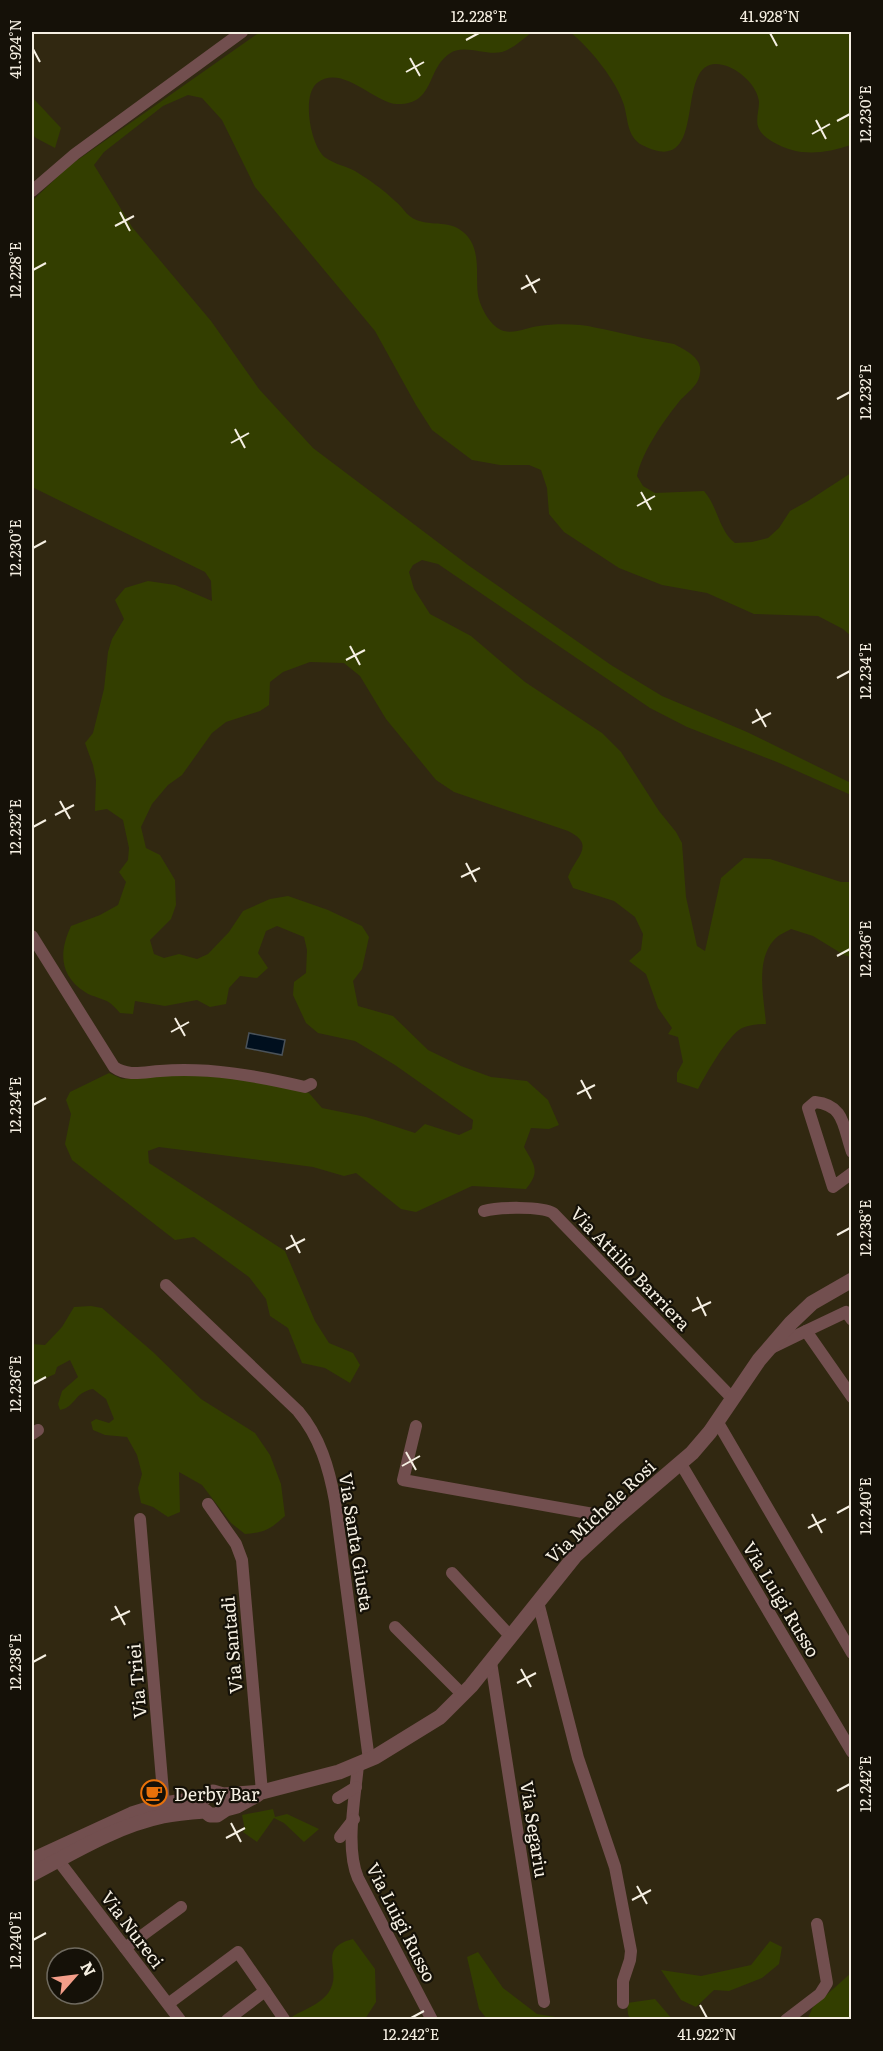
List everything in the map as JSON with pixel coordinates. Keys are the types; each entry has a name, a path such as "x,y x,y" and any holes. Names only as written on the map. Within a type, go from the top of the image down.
{"street":[{"path":"32,191 75,154 242,32"},
{"path":"32,936 114,1067 120,1071 129,1074 175,1070 230,1073 304,1087 311,1084"},
{"path":"852,1152 838,1111 827,1103 815,1102 808,1108 833,1187 852,1173"},
{"name":"Via Attilio Barriera","path":"484,1211 544,1209 553,1213 732,1398"},
{"name":"Via Michele Rosi","path":"32,1874 101,1838 137,1823 204,1804 213,1792 224,1802 237,1806 262,1792 364,1762 425,1728 450,1709 463,1695 571,1561 616,1518 681,1464 702,1441 768,1350 791,1323 812,1304 852,1280"},
{"name":"Via Santa Giusta","path":"166,1285 298,1411 319,1443 327,1465 335,1501 364,1762"},
{"path":"768,1350 846,1312 852,1320"},
{"path":"806,1331 852,1397"},
{"path":"717,1421 852,1653"},
{"path":"416,1426 404,1480 616,1518"},
{"name":"Via Luigi Russo","path":"681,1464 852,1752"},
{"name":"Via Santadi","path":"208,1504 234,1541 242,1560 262,1792"},
{"name":"Via Triei","path":"140,1519 164,1804"},
{"path":"452,1573 510,1637"},
{"path":"538,1602 578,1758 608,1842 617,1875 631,1951 623,1981 623,2003"},
{"path":"395,1628 463,1695"},
{"name":"Via Segariu","path":"491,1662 544,2002"},
{"name":"Via Luigi Russo","path":"364,1762 356,1787 352,1857 356,1873 432,2019"},
{"path":"338,1798 356,1787"},
{"name":"Via Michele Rosi","path":"32,1860 132,1814 164,1804 204,1804"},
{"path":"340,1837 354,1819"},
{"name":"Via Nureci","path":"58,1860 180,2019"},
{"path":"125,1948 181,1907"},
{"path":"786,2019 820,1994 827,1983 817,1924"},
{"path":"168,2004 238,1952 284,2019"},
{"path":"227,2019 265,1991"}],"green space":[{"path":"260,32 532,32 502,52 461,50 449,54 442,61 424,93 409,103 388,102 337,78 327,78 317,83 312,90 309,110 316,144 326,158 355,171 376,185 411,217 422,222 453,226 467,235 475,251 479,300 487,316 499,329 513,332 549,325 584,325 674,344 692,355 699,363 699,378 660,428 643,457 637,476 643,486 655,493 704,491 725,532 735,543 768,538 779,528 790,511 851,473 851,636 843,629 818,616 754,614 707,593 662,585 619,568 564,532 549,514 547,488 541,470 529,465 500,465 472,460 432,430 375,331 255,187 222,120 202,98 188,95 163,106 104,152 94,165 132,227 211,321 259,389 313,448 468,565 611,665 662,696 747,732 851,783 851,795 777,762 687,727 650,708 438,564 422,560 413,565 409,572 414,589 430,614 471,636 525,682 602,733 621,752 682,843 686,897 697,946 705,951 721,878 744,858 770,859 841,882 851,882 851,957 813,936 791,929 776,938 764,958 762,980 766,1024 748,1026 736,1032 698,1089 677,1082 677,1073 683,1062 678,1037 668,1034 672,1028 658,1008 646,974 629,961 641,950 643,934 635,917 614,901 573,888 568,877 583,846 577,836 454,792 436,780 386,719 360,676 344,663 310,662 283,672 270,682 269,705 260,711 226,722 212,733 182,775 168,785 152,804 141,827 146,848 160,855 175,880 176,905 171,919 150,940 154,954 164,958 179,954 197,959 208,954 229,932 243,911 270,899 288,896 328,910 362,926 369,937 362,969 353,981 358,1006 393,1016 428,1050 461,1066 491,1077 527,1081 548,1100 559,1125 549,1129 531,1128 524,1147 533,1163 535,1173 526,1189 472,1186 416,1212 401,1209 356,1173 344,1176 313,1167 159,1147 148,1151 149,1163 285,1251 315,1321 329,1343 353,1353 360,1365 350,1383 325,1368 302,1363 288,1328 270,1316 266,1299 249,1277 194,1237 175,1240 72,1160 65,1144 71,1114 66,1100 70,1092 109,1073 122,1079 186,1072 287,1085 309,1093 322,1108 366,1117 415,1133 425,1124 459,1135 472,1129 473,1120 395,1065 355,1041 318,1033 306,1023 293,995 294,982 306,973 307,950 304,937 277,926 266,931 258,953 268,968 257,978 240,976 229,988 226,1004 210,1007 197,1000 165,1006 135,1001 133,1014 120,1013 110,1003 88,994 76,985 66,971 64,962 64,945 71,926 118,905 126,882 119,872 128,860 129,848 123,820 107,809 95,811 96,780 85,743 93,733 104,689 108,652 112,639 124,619 115,600 125,588 148,581 175,585 212,601 211,581 205,572 32,487 32,201 69,166"},
{"path":"570,32 846,32 852,38 851,145 821,152 802,152 782,147 771,141 765,137 758,126 759,102 755,90 741,74 723,65 707,66 698,77 685,133 677,146 664,152 642,145 631,133 624,105 609,75"},
{"path":"32,97 61,128 55,148 32,134"},
{"path":"74,1307 102,1308 153,1352 201,1399 255,1433 270,1455 281,1484 285,1516 267,1530 245,1534 231,1523 202,1485 179,1472 180,1512 168,1517 153,1507 141,1503 138,1488 142,1474 137,1455 127,1437 105,1435 93,1430 91,1422 96,1419 109,1423 114,1419 106,1399 93,1389 86,1391 69,1406 60,1410 58,1404 62,1391 78,1377 70,1360 57,1367 55,1374 32,1384 32,1344 45,1345 62,1327"},
{"path":"273,1809 275,1817 287,1814 319,1829 304,1842 284,1823 274,1818 257,1842 243,1832 245,1830 242,1815"},
{"path":"353,1939 375,1969 376,2002 365,2019 291,2019 320,2001 328,1993 334,1974 333,1953 342,1943"},
{"path":"770,1941 782,1947 779,1964 762,1978 729,1991 714,1990 696,2007 681,2000 661,1970 701,1976 751,1965"},
{"path":"478,1952 503,1988 537,2014 568,2019 487,2019 479,2009 467,1957"},
{"path":"851,1973 851,2019 807,2020 813,2007"},
{"path":"655,1999 672,2019 630,2019 627,2003"}],"water":[{"path":"249,1033 285,1040 282,1055 246,1048"}],"place":[{"name":"Derby Bar","path":"154,1793"}]}
